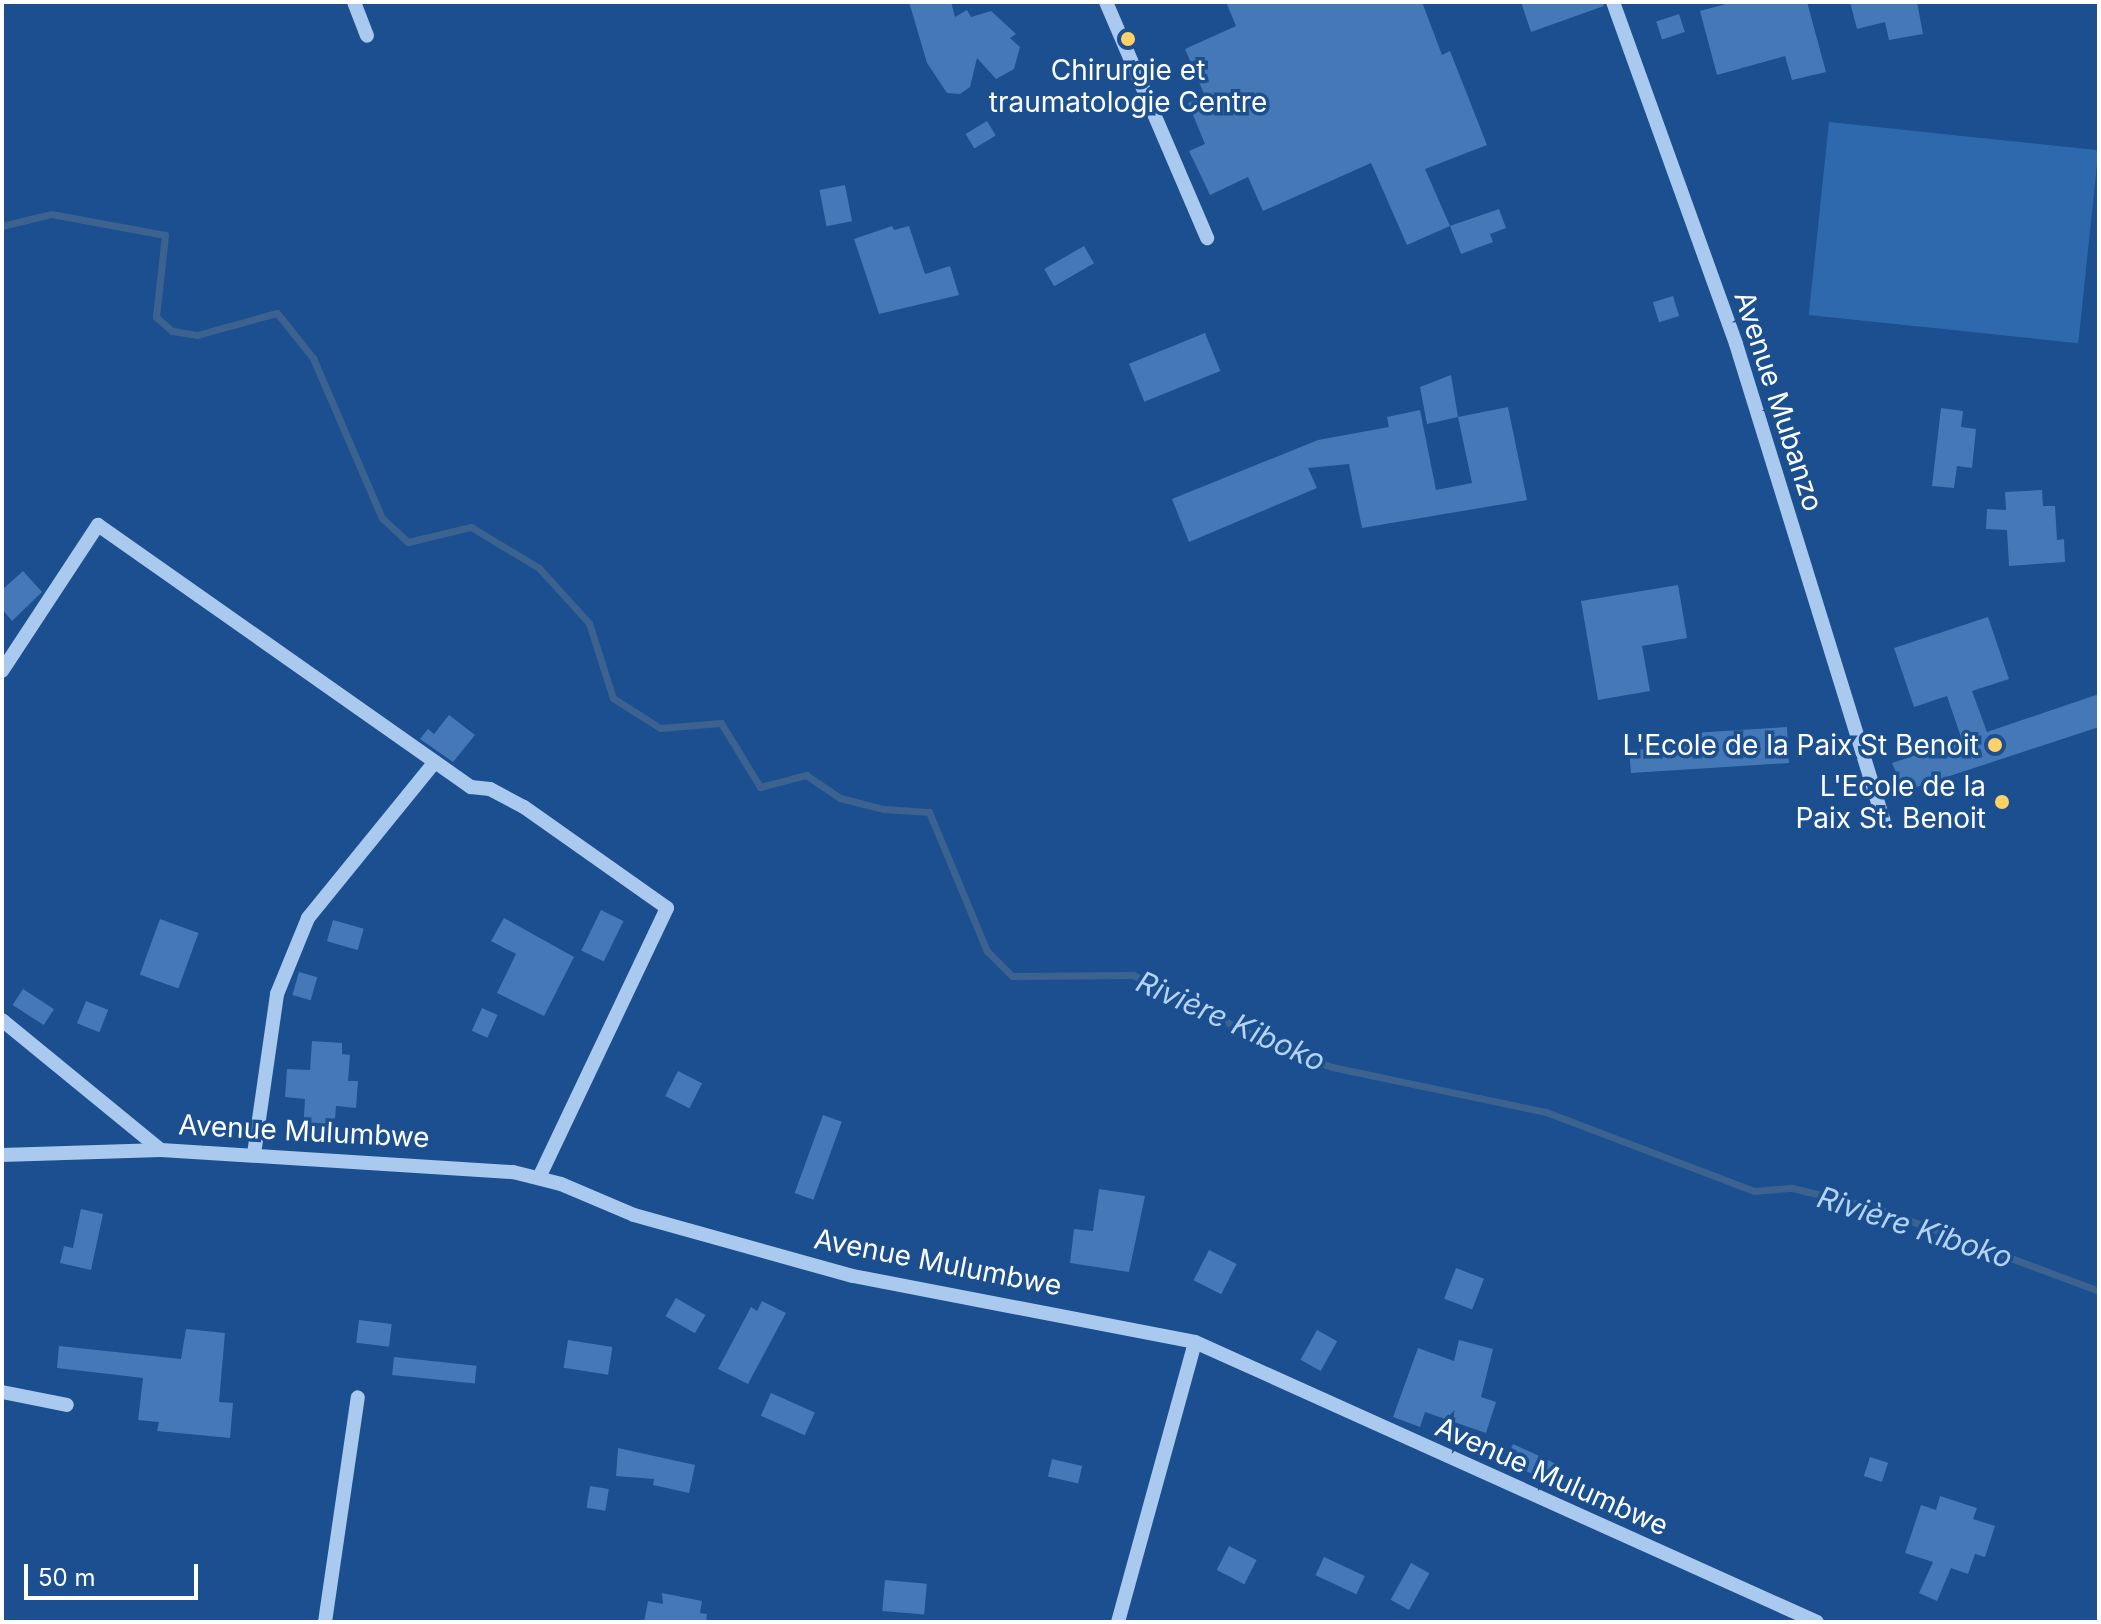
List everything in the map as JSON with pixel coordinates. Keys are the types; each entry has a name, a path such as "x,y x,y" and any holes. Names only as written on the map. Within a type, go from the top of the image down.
{"street":[{"path":"354,2 367,36"},
{"path":"1106,2 1207,238"},
{"name":"Avenue Mubanzo","path":"1613,2 1736,344 1884,821"},
{"path":"2,671 98,525 471,787 490,789 524,807 667,908 539,1177"},
{"path":"254,1154 274,1008 308,918 435,762"},
{"path":"2,1020 161,1150"},
{"name":"Avenue Mulumbwe","path":"2,1155 161,1150 485,1168 539,1177 634,1215 853,1276 1195,1342 1817,1622"},
{"path":"1118,1622 1195,1342"},
{"path":"2,1392 67,1405"},
{"path":"325,1622 358,1397"}],"shaded area":[{"path":"1829,122 2099,150 2078,343 1809,315"}],"building":[{"path":"909,2 951,2 955,17 967,10 971,17 991,11 1016,34 1010,38 1020,47 1014,69 996,79 977,58 970,87 960,94 947,93 927,63"},
{"path":"1226,2 1422,2 1442,55 1450,51 1487,145 1425,169 1450,226 1407,245 1371,163 1263,211 1248,177 1210,195 1189,151 1205,144 1188,103 1205,96 1185,49 1236,26"},
{"path":"1521,2 1603,2 1604,6 1531,32"},
{"path":"1733,2 1807,2 1826,72 1792,80 1785,56 1717,75 1700,11"},
{"path":"1850,2 1917,2 1923,34 1889,40 1885,22 1857,29"},
{"path":"1679,14 1685,32 1662,39 1656,21"},
{"path":"987,121 996,136 974,148 966,134"},
{"path":"845,185 852,221 827,226 819,190"},
{"path":"1499,209 1506,228 1490,234 1493,242 1461,254 1450,226"},
{"path":"892,226 894,230 909,226 925,274 950,266 959,295 879,314 854,239"},
{"path":"1084,246 1094,263 1054,286 1044,269"},
{"path":"1673,296 1679,316 1659,322 1653,302"},
{"path":"1205,333 1220,371 1144,402 1129,364"},
{"path":"1451,375 1458,417 1427,424 1420,387"},
{"path":"1508,407 1527,500 1362,528 1349,464 1308,468 1317,488 1189,542 1172,499 1318,440 1389,427 1387,417 1420,410 1436,490 1472,483 1458,417"},
{"path":"1941,408 1963,411 1961,427 1976,429 1972,468 1957,466 1954,488 1932,486"},
{"path":"2042,490 2043,506 2055,506 2057,540 2064,539 2065,562 2009,566 2007,530 1986,529 1987,509 2006,510 2005,492"},
{"path":"23,571 42,592 12,621 2,609 2,590"},
{"path":"1678,585 1687,638 1642,646 1650,691 1598,700 1581,601"},
{"path":"1988,617 2009,679 1972,691 1987,732 2099,694 2099,727 1904,791 1892,763 1962,740 1947,696 1914,707 1894,648"},
{"path":"449,715 475,735 453,762 420,739 428,729 434,734"},
{"path":"1787,727 1789,763 1631,773 1629,750 1693,746 1693,733"},
{"path":"601,910 623,921 604,961 581,950"},
{"path":"504,918 574,957 544,1016 497,993 516,954 491,941"},
{"path":"160,919 199,933 178,988 140,974"},
{"path":"333,920 364,929 358,950 327,941"},
{"path":"299,972 317,977 311,1000 292,995"},
{"path":"23,989 54,1009 44,1025 13,1005"},
{"path":"86,1001 108,1010 99,1032 77,1023"},
{"path":"482,1008 498,1015 487,1038 472,1031"},
{"path":"312,1041 342,1043 342,1054 350,1055 348,1081 358,1081 356,1108 336,1106 334,1133 303,1131 305,1099 285,1097 287,1069 310,1070"},
{"path":"678,1071 702,1083 689,1108 665,1096"},
{"path":"823,1115 842,1122 813,1200 795,1193"},
{"path":"1099,1189 1145,1196 1129,1272 1070,1263 1074,1229 1093,1231"},
{"path":"81,1209 103,1214 91,1270 60,1263 64,1246 73,1248"},
{"path":"1209,1250 1237,1264 1221,1294 1194,1280"},
{"path":"1456,1268 1484,1279 1472,1310 1444,1299"},
{"path":"676,1298 705,1315 695,1333 666,1316"},
{"path":"762,1301 786,1313 748,1384 718,1369 751,1307 757,1311"},
{"path":"359,1320 392,1324 389,1347 356,1343"},
{"path":"186,1329 225,1333 219,1402 233,1403 230,1438 157,1431 159,1422 138,1420 143,1378 57,1368 59,1346 181,1359"},
{"path":"1317,1330 1337,1341 1321,1371 1301,1360"},
{"path":"568,1340 612,1347 608,1375 564,1368"},
{"path":"1459,1340 1493,1349 1481,1397 1496,1402 1486,1433 1425,1412 1420,1427 1393,1417 1418,1348 1454,1361"},
{"path":"394,1357 477,1366 475,1384 392,1375"},
{"path":"771,1393 815,1413 805,1435 761,1416"},
{"path":"1513,1444 1563,1467 1535,1475 1505,1462"},
{"path":"618,1448 695,1465 689,1493 653,1485 654,1479 616,1476"},
{"path":"1870,1457 1888,1463 1882,1482 1864,1476"},
{"path":"1052,1459 1082,1466 1078,1484 1048,1477"},
{"path":"590,1486 609,1489 605,1511 587,1508"},
{"path":"1940,1496 1977,1508 1973,1519 1995,1526 1985,1557 1975,1554 1968,1574 1951,1568 1937,1601 1919,1593 1933,1562 1905,1553 1921,1505 1936,1510"},
{"path":"1229,1546 1257,1560 1244,1584 1217,1570"},
{"path":"1324,1557 1365,1576 1356,1594 1316,1575"},
{"path":"1411,1563 1429,1573 1409,1610 1391,1600"},
{"path":"885,1580 927,1584 924,1615 882,1611"},
{"path":"662,1593 702,1601 700,1613 707,1614 706,1622 644,1622 648,1601 663,1604"}],"waterway":[{"name":"Rivière Kiboko","path":"2,226 51,214 165,235 156,317 172,331 197,335 277,313 313,358 382,518 408,542 471,527 539,568 589,623 613,698 660,728 721,723 760,787 806,775 840,798 883,809 929,812 987,951 1012,976 1133,975 1281,1049 1332,1067 1546,1112 1754,1191 1792,1188 1876,1208 2099,1291"}],"place":[{"name":"Chirurgie et traumatologie Centre","path":"1128,39"},
{"name":"L'Ecole de la Paix St Benoit","path":"1995,745"},
{"name":"L'Ecole de la Paix St. Benoit","path":"2002,802"}]}
